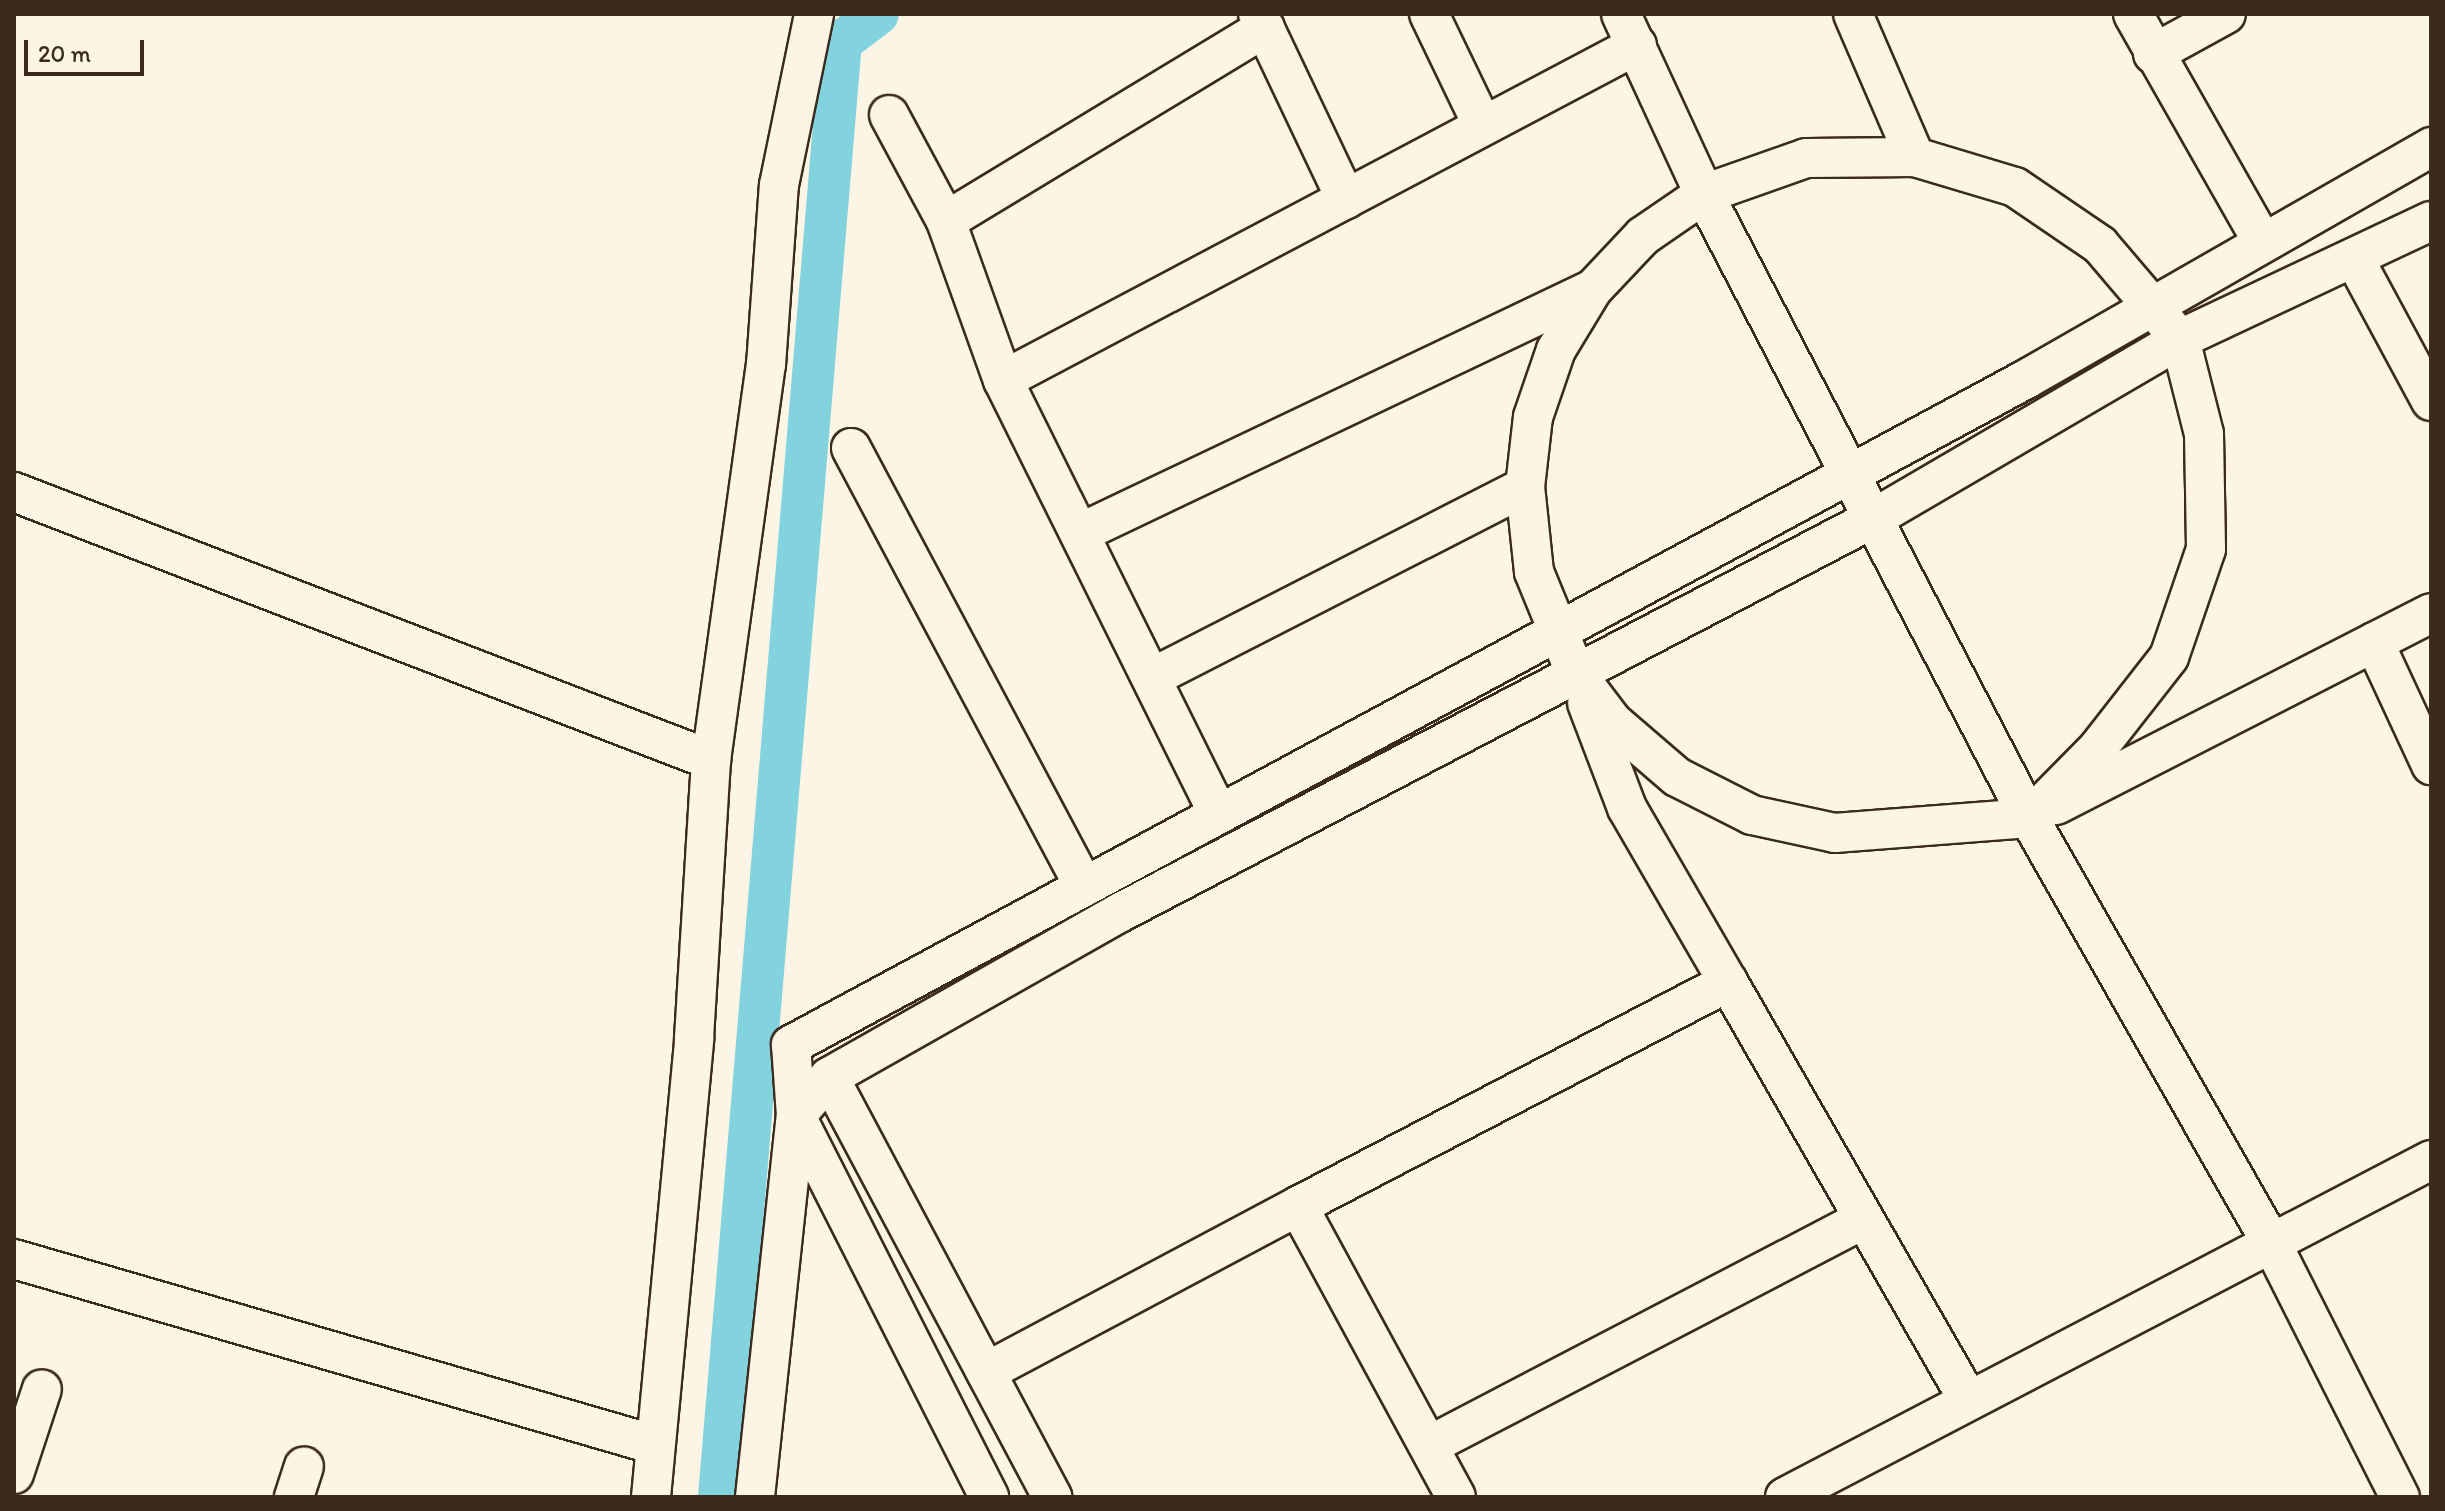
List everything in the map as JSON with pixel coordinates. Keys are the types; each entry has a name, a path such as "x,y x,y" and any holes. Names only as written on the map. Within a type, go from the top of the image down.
{"street":[{"path":"651,1497 652,1444 694,1038 711,760 766,365 779,185 814,14"},
{"path":"1429,14 1483,126"},
{"path":"1853,14 1915,157"},
{"path":"2133,14 2261,239"},
{"path":"2153,54 2226,14"},
{"path":"946,221 1261,21 1346,199"},
{"path":"1003,380 1483,126 1629,30 1704,194 2029,818 2270,1240 2400,1497"},
{"path":"889,115 946,221 1003,380 1218,813"},
{"path":"755,1497 796,1116 791,1045 1555,630 1851,474 2151,305 2261,239 2431,147"},
{"path":"1968,1400 1627,808 1534,572 1525,487 1533,417 1556,350 1593,289 1643,236 1704,194 1806,158 1915,157 2015,187 2100,245 2180,339 2204,434 2206,549 2169,657 2098,748 2029,818"},
{"path":"796,1116 829,1077 1121,912 1874,518 2180,339 2355,260 2431,221"},
{"path":"2355,260 2431,401"},
{"path":"1080,533 1593,289"},
{"path":"851,448 1084,887"},
{"path":"1153,677 1525,487"},
{"path":"14,492 711,760"},
{"path":"1575,672 1613,722 1677,777 1752,815 1835,833 2029,818 2431,613"},
{"path":"2374,642 2431,765"},
{"path":"986,1372 1728,982"},
{"path":"829,1077 1052,1497"},
{"path":"796,1116 989,1497"},
{"path":"1785,1497 2270,1240 2431,1160"},
{"path":"1298,1206 1456,1497"},
{"path":"1430,1445 1864,1219"},
{"path":"14,1259 652,1444"},
{"path":"14,1474 42,1389"}],"waterway":[{"path":"719,1497 841,42 878,14"}]}
